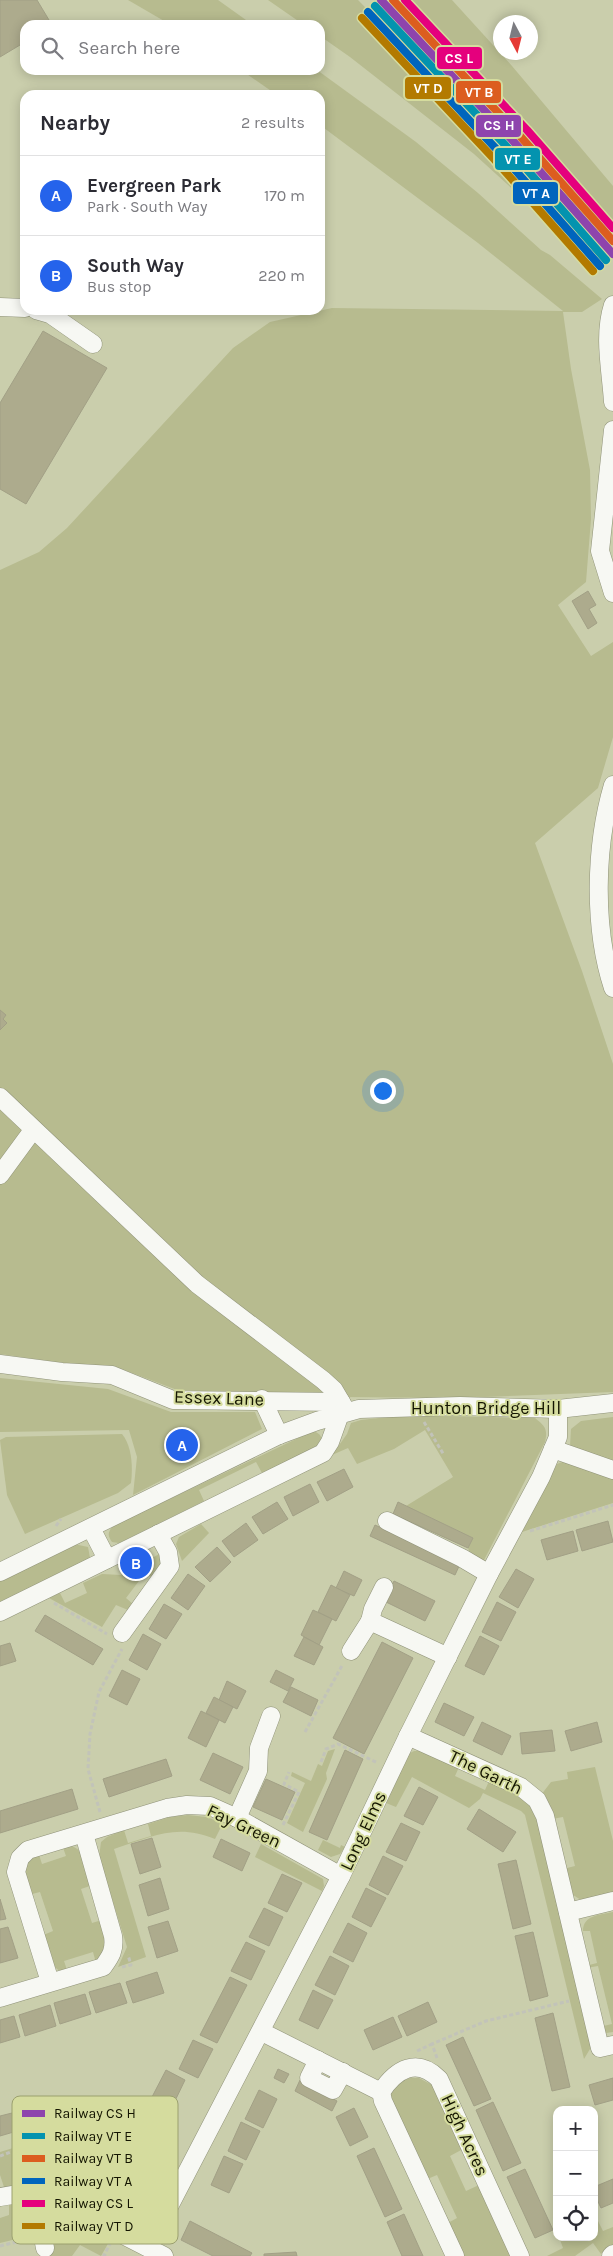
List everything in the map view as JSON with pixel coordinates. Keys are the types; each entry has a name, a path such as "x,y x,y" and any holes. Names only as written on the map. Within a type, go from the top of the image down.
{"street":[{"path":"0,307 20,308"},
{"path":"611,310 608,363 613,402"},
{"path":"51,315 93,344"},
{"path":"613,430 600,551 613,593"},
{"path":"613,785 606,810 600,845 599,875 604,948 613,988"},
{"path":"0,1097 32,1130 197,1284 323,1380 334,1390 346,1409"},
{"path":"0,1176 32,1130"},
{"name":"Essex Lane","path":"0,1364 62,1372 112,1375 173,1400 262,1399 346,1409"},
{"path":"262,1399 280,1436"},
{"name":"Hunton Bridge Hill","path":"346,1409 460,1406 558,1409 613,1403"},
{"path":"0,1572 280,1436 346,1409"},
{"path":"0,1612 323,1453 346,1409"},
{"name":"Long Elms","path":"178,2190 262,2032 341,1876 489,1574 541,1477 558,1436 558,1409"},
{"path":"554,1449 613,1470"},
{"path":"387,1521 462,1558 489,1574"},
{"path":"90,1528 107,1559"},
{"path":"119,1637 170,1566 168,1552 158,1534"},
{"path":"347,1657 370,1621 373,1608 384,1587"},
{"path":"370,1621 448,1657"},
{"path":"237,1818 258,1770 259,1748 268,1739 271,1716"},
{"name":"The Garth","path":"408,1736 521,1787 537,1800 545,1816 600,2048 613,2045"},
{"name":"Fay Green","path":"50,1982 18,1879 17,1865 20,1858 28,1850 166,1808 187,1805 210,1806 237,1818 341,1876"},
{"path":"0,1998 103,1967 110,1958 114,1948 113,1936 84,1834"},
{"path":"568,1912 613,1901"},
{"path":"262,2032 381,2092 383,2102 455,2256"},
{"name":"High Acres","path":"381,2092 393,2075 407,2068 420,2068 431,2071 439,2079 520,2256"},
{"path":"46,2244 46,2248"},
{"path":"142,2244 164,2256"}],"path":[{"path":"423,1420 444,1455"},
{"path":"526,1532 613,1505"},
{"path":"53,1602 119,1637 99,1692 90,1734 88,1769 102,1820"},
{"path":"305,1732 347,1657"},
{"path":"321,1762 326,1749 338,1744 383,1765"},
{"path":"280,1833 299,1792 284,1784 289,1772"},
{"path":"440,2066 432,2044 486,2021 569,2001"},
{"path":"0,2156 12,2152"}],"green space":[{"path":"128,0 218,0 246,20 162,20"},
{"path":"268,0 358,0 492,136 565,216 554,227 474,154 325,40 325,20 297,20"},
{"path":"404,0 452,0 493,45 493,60 507,60 613,186 613,229 516,118"},
{"path":"248,75 324,75 416,142 478,193 541,250 550,255 602,299 582,312 563,312 571,369 590,470 591,519 586,582 558,605 591,656 613,642 613,737 598,788 535,843 582,971 613,1064 613,1392 459,1398 339,1397 177,1390 114,1366 64,1363 0,1354 0,570 39,552 67,528 233,348 270,322 301,315 325,315 325,310 332,308 563,311 478,243 325,129 325,90 270,90"},
{"path":"0,1378 108,1389 171,1412 255,1412 262,1429 133,1495 137,1457 129,1430 0,1432"},
{"path":"406,1415 535,1418 545,1428 545,1442 482,1564 470,1554 468,1548 473,1538 406,1506 453,1477 425,1430 394,1449 357,1464 348,1448 332,1455 347,1434 351,1423 361,1420"},
{"path":"613,1417 613,1465 570,1446 571,1429 581,1421"},
{"path":"313,1431 321,1437 318,1447 262,1473 256,1462 199,1490 204,1501 119,1543 110,1540 109,1534 113,1526"},
{"path":"122,1434 128,1444 131,1457 131,1483 118,1493 25,1534 7,1495 0,1440 6,1437"},
{"path":"565,1461 613,1479 613,1503 522,1532 557,1464"},
{"path":"201,1524 209,1533 182,1561 176,1544 179,1537"},
{"path":"74,1544 88,1547 90,1558 84,1563 0,1604 0,1581"},
{"path":"163,1552 165,1558 154,1579 145,1573 126,1598 134,1605 128,1610 116,1605 102,1627 49,1598 60,1593 65,1603 87,1593 83,1583 102,1574 121,1575"},
{"path":"335,1749 326,1773 327,1779 303,1832 287,1823 305,1783 291,1776 292,1772 311,1781 318,1764 322,1766 328,1751"},
{"path":"421,1749 460,1765 455,1776 485,1790 490,1779 517,1792 535,1808 593,2044 584,2059 525,1815 521,1811 483,1793 480,1799 469,1808 412,1777 396,1807 386,1803 406,1755"},
{"path":"595,1767 613,1841 613,1892 581,1900 570,1893 563,1869 575,1866 563,1817 552,1819 541,1795 551,1782 568,1779 567,1772"},
{"path":"188,1815 206,1817 223,1823 215,1839 201,1834 176,1832 152,1836 114,1849 146,1957 118,1967 127,1947 99,1857 101,1842 107,1837 124,1830 128,1843 151,1836 148,1824 170,1817"},
{"path":"323,1840 340,1848 341,1845 345,1847 340,1854 331,1857 318,1850"},
{"path":"261,1844 323,1879 324,1886 322,1891 255,1857"},
{"path":"62,1845 70,1845 76,1848 84,1858 93,1885 81,1889 92,1923 105,1919 110,1938 96,1963 93,1952 64,1961 68,1973 57,1968 50,1959 41,1936 53,1931 40,1892 28,1895 24,1876 25,1867 38,1852 42,1864 66,1856"},
{"path":"613,1912 613,2032 606,2033 599,2027 612,2024 598,1966 586,1968 585,1966 597,1963 590,1931 583,1931 589,1919"},
{"path":"410,2078 419,2078 432,2085 463,2149 450,2156 466,2191 479,2185 511,2256 461,2256 446,2224 457,2218 437,2175 425,2180 390,2097 397,2085"},
{"path":"12,2148 12,2186 4,2187 0,2175 0,2152"},
{"path":"9,2202 12,2202 12,2240 0,2243 0,2218 9,2215"},
{"path":"598,2221 603,2231 613,2227 613,2246 601,2254 593,2243 575,2256 547,2256 563,2248 560,2241 598,2241"},
{"path":"49,2244 108,2244 101,2256 80,2245 72,2256 51,2256"}],"building":[{"path":"0,0 37,0 49,20 20,20 20,45 0,57"},
{"path":"43,331 107,368 26,504 0,489 0,403"},
{"path":"588,591 596,605 589,609 597,623 588,629 572,601"},
{"path":"0,1010 6,1015 3,1019 7,1023 0,1030"},
{"path":"344,1469 353,1487 327,1501 317,1482"},
{"path":"310,1484 319,1502 293,1516 284,1497"},
{"path":"277,1502 288,1519 263,1534 252,1517"},
{"path":"398,1502 473,1538 468,1548 393,1514"},
{"path":"608,1521 613,1542 582,1551 576,1530"},
{"path":"246,1523 258,1540 234,1557 222,1541"},
{"path":"375,1525 460,1564 455,1575 370,1536"},
{"path":"573,1531 578,1551 547,1560 541,1540"},
{"path":"217,1547 231,1562 210,1582 195,1567"},
{"path":"516,1569 534,1579 518,1608 499,1597"},
{"path":"344,1571 362,1580 354,1596 336,1588"},
{"path":"188,1574 205,1586 188,1610 171,1598"},
{"path":"394,1581 435,1601 425,1621 384,1601"},
{"path":"331,1585 350,1595 336,1621 318,1612"},
{"path":"497,1602 516,1612 501,1641 482,1632"},
{"path":"164,1604 182,1614 166,1639 149,1629"},
{"path":"313,1610 332,1619 319,1645 301,1635"},
{"path":"45,1615 103,1649 93,1665 35,1631"},
{"path":"143,1634 161,1644 147,1670 129,1660"},
{"path":"480,1636 499,1646 484,1675 465,1666"},
{"path":"304,1637 323,1647 314,1665 294,1656"},
{"path":"382,1642 413,1658 364,1754 333,1738"},
{"path":"10,1643 16,1661 0,1666 0,1646"},
{"path":"122,1670 140,1679 127,1705 109,1696"},
{"path":"276,1670 294,1679 288,1691 270,1682"},
{"path":"227,1681 246,1691 237,1709 219,1700"},
{"path":"291,1687 318,1700 311,1716 283,1702"},
{"path":"214,1697 233,1707 225,1723 206,1713"},
{"path":"444,1703 474,1717 464,1736 435,1722"},
{"path":"201,1711 219,1720 206,1747 188,1738"},
{"path":"482,1722 511,1736 502,1755 473,1741"},
{"path":"597,1722 602,1742 571,1751 565,1731"},
{"path":"552,1730 555,1751 522,1754 520,1733"},
{"path":"345,1750 363,1759 327,1840 309,1832"},
{"path":"213,1753 243,1767 230,1794 200,1780"},
{"path":"166,1759 172,1776 109,1797 103,1779"},
{"path":"266,1779 295,1792 282,1820 253,1807"},
{"path":"419,1787 438,1797 423,1825 404,1816"},
{"path":"72,1789 78,1809 0,1833 0,1811"},
{"path":"479,1809 516,1832 503,1852 467,1829"},
{"path":"401,1823 420,1832 406,1861 386,1852"},
{"path":"152,1838 161,1867 140,1874 131,1844"},
{"path":"221,1839 250,1853 242,1871 213,1857"},
{"path":"383,1856 403,1866 388,1895 369,1885"},
{"path":"516,1860 531,1924 513,1929 498,1864"},
{"path":"282,1874 302,1883 287,1912 268,1903"},
{"path":"160,1878 169,1909 148,1916 139,1885"},
{"path":"366,1888 386,1898 371,1927 352,1917"},
{"path":"0,1899 6,1919 0,1920"},
{"path":"264,1908 283,1917 269,1946 249,1937"},
{"path":"168,1921 178,1951 157,1958 148,1927"},
{"path":"348,1923 367,1933 353,1962 333,1952"},
{"path":"8,1927 18,1958 0,1963 0,1929"},
{"path":"533,1932 548,1996 530,2001 515,1936"},
{"path":"246,1942 265,1951 251,1980 231,1971"},
{"path":"330,1956 349,1966 335,1995 315,1985"},
{"path":"157,1972 164,1993 133,2003 126,1982"},
{"path":"230,1977 247,1985 217,2043 200,2035"},
{"path":"120,1983 127,2003 96,2013 89,1992"},
{"path":"313,1990 333,2000 318,2029 299,2020"},
{"path":"85,1994 91,2014 60,2024 54,2003"},
{"path":"428,2002 437,2022 407,2036 398,2016"},
{"path":"50,2005 56,2026 25,2036 19,2015"},
{"path":"553,2013 570,2087 552,2091 535,2018"},
{"path":"14,2016 20,2037 0,2043 0,2020"},
{"path":"393,2017 402,2037 373,2050 364,2030"},
{"path":"463,2037 491,2099 474,2106 446,2045"},
{"path":"193,2040 213,2049 198,2078 179,2069"},
{"path":"278,2069 289,2074 284,2083 274,2078"},
{"path":"166,2070 185,2080 177,2096 153,2096"},
{"path":"613,2078 613,2100 595,2105 589,2085"},
{"path":"300,2080 337,2101 332,2111 295,2091"},
{"path":"259,2090 277,2099 263,2128 245,2119"},
{"path":"493,2102 521,2163 503,2171 476,2110"},
{"path":"354,2108 368,2137 350,2146 336,2117"},
{"path":"12,2113 12,2132 0,2136 0,2116"},
{"path":"241,2122 260,2131 246,2160 228,2151"},
{"path":"374,2148 402,2209 385,2217 357,2156"},
{"path":"224,2156 243,2164 229,2193 211,2185"},
{"path":"525,2169 553,2230 535,2238 507,2177"},
{"path":"613,2179 613,2203 601,2208 598,2202 598,2185"},
{"path":"404,2214 423,2256 402,2256 387,2222"},
{"path":"190,2221 252,2253 250,2256 213,2256 181,2240"},
{"path":"296,2252 297,2256 264,2256 264,2254"}],"transit line":[{"path":"381,0 514,142 613,254"},
{"path":"393,0 520,136 613,241"},
{"path":"405,0 527,130 613,228"},
{"path":"375,6 508,148 606,260"},
{"path":"368,12 501,154 600,266"},
{"path":"362,18 495,160 593,271"}],"place":[{"name":"Evergreen Park","path":"182,1445"},
{"name":"South Way","path":"136,1563"}]}
